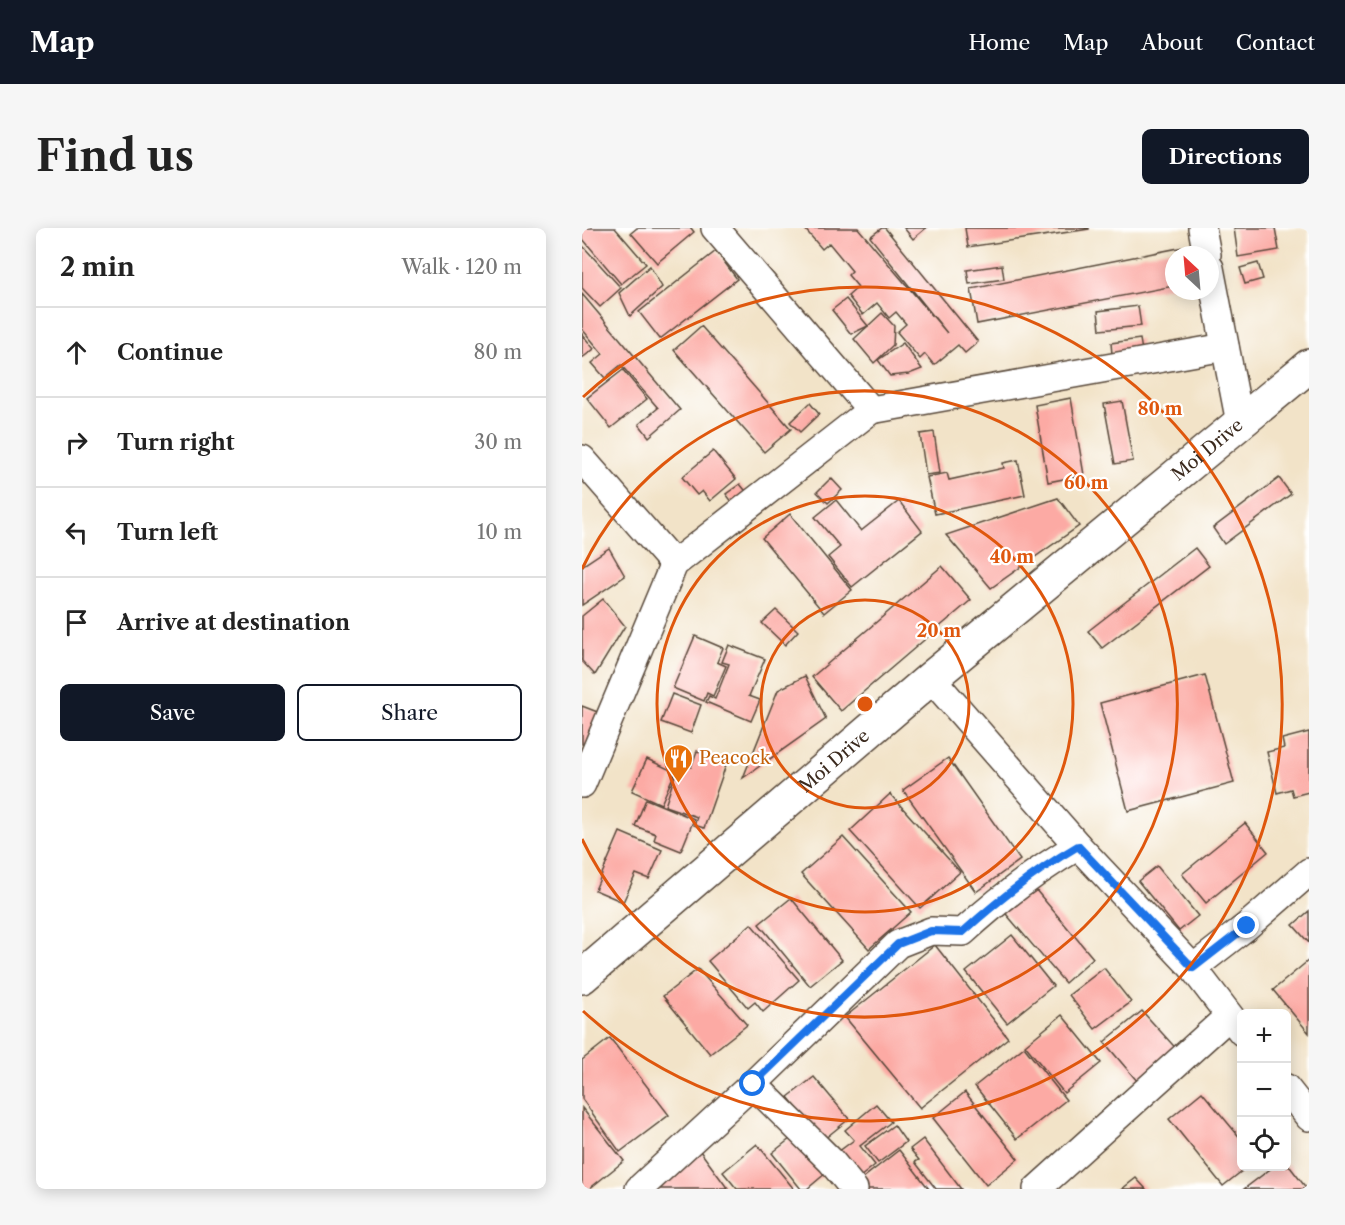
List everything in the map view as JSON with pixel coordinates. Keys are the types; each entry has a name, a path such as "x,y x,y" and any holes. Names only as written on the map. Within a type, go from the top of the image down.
{"street":[{"path":"715,228 871,410"},
{"path":"1202,228 1206,246"},
{"path":"1216,300 1240,423"},
{"path":"582,784 674,564 871,410 1225,347"},
{"name":"Moi Drive","path":"587,965 1309,366"},
{"path":"582,459 674,564"},
{"path":"931,678 1078,846 1193,968 1235,1024 1037,1189"},
{"path":"639,1189 753,1084 898,944 931,931 963,932 988,909 1053,860 1078,846"},
{"path":"1193,968 1247,926 1309,872"},
{"path":"753,1084 831,1161 854,1189"},
{"path":"1291,1093 1309,1117"}],"building":[{"path":"582,228 615,228 646,264 621,284 582,238"},
{"path":"637,228 691,228 694,232 657,263 631,233"},
{"path":"804,228 858,228 947,333 870,237 885,228 978,342 965,353 958,345 934,365 925,354 920,359 897,332 906,324 896,312 889,318 877,303 863,315 848,296 858,287 848,275 852,271 829,243 822,249"},
{"path":"904,228 926,228 913,239"},
{"path":"965,228 1089,228 1089,229 968,247"},
{"path":"1234,228 1275,228 1279,250 1238,257"},
{"path":"582,245 621,288 600,307 582,288"},
{"path":"716,251 737,279 660,339 639,312"},
{"path":"1165,251 1165,288 977,324 971,289"},
{"path":"1258,263 1263,279 1245,284 1240,268"},
{"path":"1002,265 1004,279 969,284 967,270"},
{"path":"650,266 662,287 630,316 619,293"},
{"path":"582,294 680,410 649,437 639,424 658,408 621,365 605,378 592,363 603,354 582,329"},
{"path":"846,299 868,326 851,334 832,310"},
{"path":"1138,306 1141,326 1100,330 1098,311"},
{"path":"882,313 894,326 893,345 874,363 854,339"},
{"path":"701,326 791,429 764,452 674,350"},
{"path":"582,334 594,349 582,358"},
{"path":"1140,339 1142,351 1112,354 1111,343"},
{"path":"903,343 922,369 909,374 890,376 878,360"},
{"path":"623,370 647,399 611,428 587,398"},
{"path":"1071,398 1084,475 1048,482 1035,405"},
{"path":"1122,401 1133,461 1115,464 1104,404"},
{"path":"810,403 819,414 800,432 790,422"},
{"path":"934,432 940,473 926,475 920,434"},
{"path":"713,451 736,479 710,501 702,491 697,495 682,477"},
{"path":"1018,460 1025,495 935,514 927,477 947,473 949,480 1004,468 1003,463"},
{"path":"831,478 842,490 828,503 817,492"},
{"path":"1279,478 1291,494 1224,544 1213,528"},
{"path":"740,484 749,495 736,507 726,494"},
{"path":"1058,498 1079,526 991,588 946,535"},
{"path":"836,500 861,531 899,501 922,531 852,587 828,557 840,547 815,517"},
{"path":"790,514 852,590 824,613 762,538"},
{"path":"609,548 625,576 582,605 582,566"},
{"path":"1195,548 1209,566 1102,648 1088,631"},
{"path":"942,566 971,600 841,711 812,677"},
{"path":"603,599 625,626 595,675 582,661 582,616"},
{"path":"776,610 798,631 785,645 762,623"},
{"path":"695,636 723,648 717,662 726,666 713,696 707,693 704,701 673,688"},
{"path":"729,645 765,659 749,696 760,700 751,721 706,702 709,696 715,699 729,664 722,662"},
{"path":"1205,675 1234,783 1128,811 1100,703"},
{"path":"805,676 826,719 743,778 778,690"},
{"path":"672,694 701,705 691,733 661,722"},
{"path":"582,706 600,713 587,746 582,744"},
{"path":"1309,732 1309,792 1293,796 1291,789 1277,793 1267,752 1284,748 1282,739"},
{"path":"697,751 727,762 704,828 694,825 697,817 665,806 676,772 681,774 684,765 691,767"},
{"path":"948,758 1020,860 976,892 903,790"},
{"path":"647,759 675,772 661,804 632,791"},
{"path":"890,794 960,872 920,908 850,831"},
{"path":"646,799 694,819 681,851 654,840 656,834 635,826"},
{"path":"1245,823 1268,852 1206,903 1182,874"},
{"path":"620,832 662,850 649,879 636,874 623,902 595,890"},
{"path":"843,837 911,912 869,949 801,874"},
{"path":"1157,866 1198,916 1179,931 1138,881"},
{"path":"1030,883 1093,958 1065,983 1001,908"},
{"path":"791,898 842,960 810,986 759,924"},
{"path":"1309,911 1309,943 1293,925"},
{"path":"751,924 799,980 763,1012 755,1002 748,1008 708,961"},
{"path":"1012,935 1053,986 1007,1023 966,972"},
{"path":"935,945 1008,1038 920,1108 845,1017"},
{"path":"1309,960 1309,1033 1291,1009 1273,990"},
{"path":"1104,968 1131,1002 1095,1029 1069,995"},
{"path":"698,969 747,1025 710,1054 663,996"},
{"path":"1142,1011 1182,1055 1138,1082 1104,1042"},
{"path":"1062,1015 1101,1063 1064,1093 1025,1045"},
{"path":"610,1038 669,1115 620,1152 582,1099 582,1060"},
{"path":"1024,1047 1066,1100 1017,1139 975,1086"},
{"path":"814,1077 849,1119 823,1140 788,1097"},
{"path":"965,1092 1018,1159 986,1185 933,1118"},
{"path":"1202,1092 1237,1134 1237,1171 1242,1171 1223,1186 1169,1119"},
{"path":"876,1104 891,1122 860,1146 875,1165 855,1181 834,1155 854,1140 845,1130"},
{"path":"582,1108 624,1161 589,1189 582,1189"},
{"path":"894,1125 906,1142 878,1163 865,1146"},
{"path":"795,1135 826,1173 807,1189 801,1189 772,1153"},
{"path":"923,1139 961,1189 936,1189 915,1162 919,1160 910,1149"},
{"path":"757,1144 794,1189 737,1189 723,1172"},
{"path":"899,1150 929,1189 863,1189 858,1182"},
{"path":"700,1151 728,1189 659,1189 655,1183"},
{"path":"1291,1168 1307,1189 1244,1189 1268,1171 1291,1171"},
{"path":"1136,1178 1146,1189 1122,1189"}],"place":[{"name":"Peacock","path":"678,784"}],"route":[{"path":"753,1084 898,944 931,931 963,932 988,909 1053,860 1078,846 1193,968 1247,926"}]}
